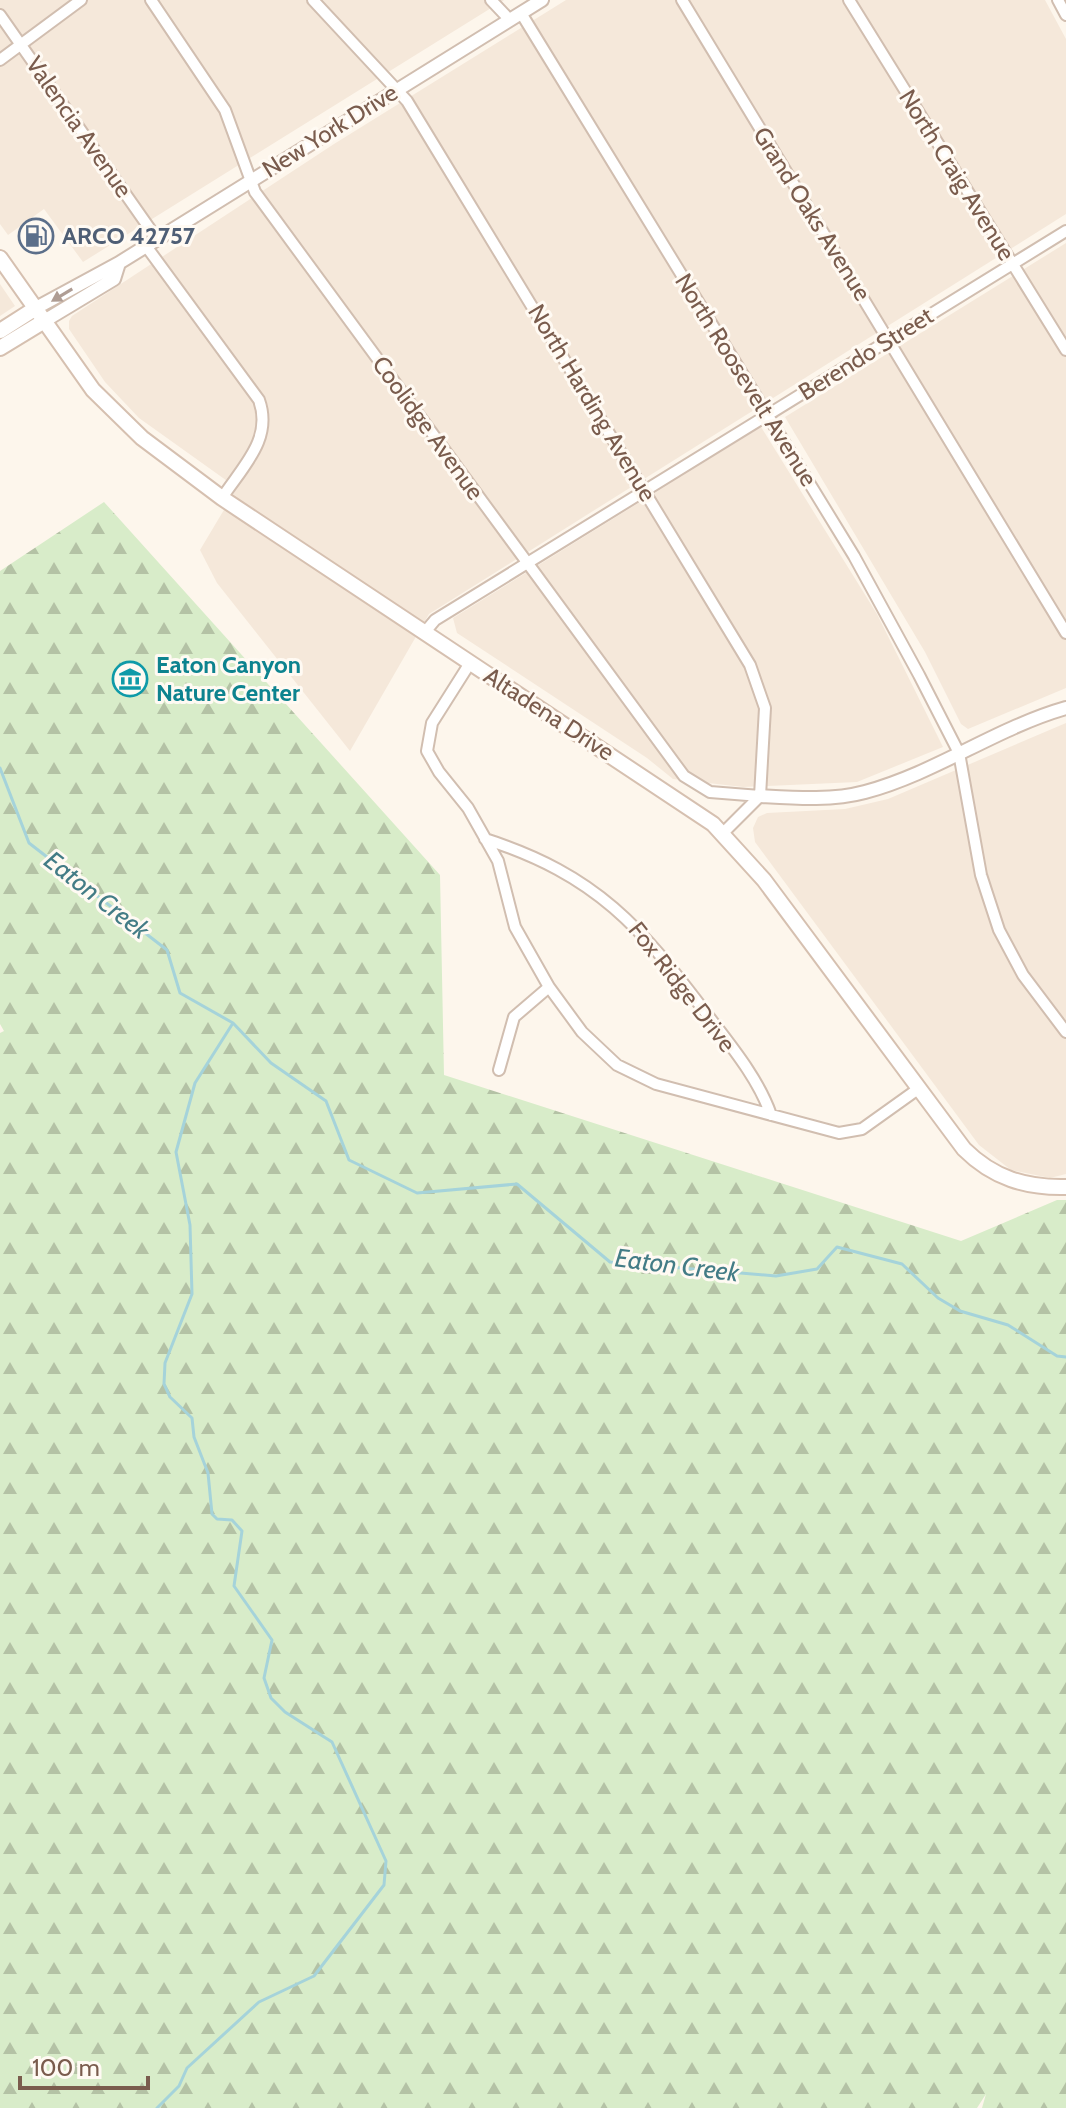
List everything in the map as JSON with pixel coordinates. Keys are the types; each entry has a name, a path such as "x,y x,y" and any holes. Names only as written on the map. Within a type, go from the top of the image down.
{"main road":[{"name":"Altadena Drive","path":"0,258 93,390 118,415 222,498 682,801 723,833 764,880 964,1149 989,1169 1024,1185 1066,1187"},
{"name":"New York Drive","path":"0,331 41,314"},
{"name":"New York Drive","path":"0,348 41,314"}],"street":[{"path":"0,60 81,0"},
{"name":"Coolidge Avenue","path":"151,0 225,110 255,192 684,776 710,792 760,796"},
{"name":"North Harding Avenue","path":"313,0 382,79 397,90 646,491 750,665 765,708 760,796"},
{"name":"North Roosevelt Avenue","path":"491,0 515,16 854,556 959,753 981,875 995,918 1023,975 1066,1032"},
{"name":"New York Drive","path":"41,314 542,0"},
{"name":"Grand Oaks Avenue","path":"682,0 1066,633"},
{"name":"North Craig Avenue","path":"849,0 1066,350"},
{"path":"1058,0 1066,15"},
{"name":"Valencia Avenue","path":"0,15 259,400 264,415 261,440 222,498"},
{"name":"Berendo Street","path":"425,632 435,620 1066,231"},
{"path":"470,663 432,723 427,751 498,861 515,927 549,987 582,1032 617,1065 656,1084 822,1131 850,1133 871,1123 918,1089"},
{"path":"723,833 760,796 824,797 863,792 911,776 1012,727 1066,708"},
{"name":"Fox Ridge Drive","path":"485,839 534,854 609,901 636,924 732,1048 771,1115"},
{"path":"499,1070 514,1017 549,987"}],"shaded area":[{"path":"0,0 504,0 83,262 44,209 8,235 0,224"},
{"path":"566,0 1045,0 1066,39 1066,214 429,614 350,751 217,583 200,550 237,488 139,418 105,382 69,329 69,321 72,316 334,144"},
{"path":"1066,243 1066,688 968,729 961,724 925,652 785,417"},
{"path":"0,284 15,306 0,316"},
{"path":"761,427 877,614 943,747 857,782 743,787 673,779 647,758 457,633 453,618"},
{"path":"1066,723 1066,1174 1050,1178 1011,1170 979,1145 755,842 753,828 758,817 767,813 845,809 888,799"}],"green space":[{"path":"104,502 440,875 444,1075 961,1241 1057,1200 1066,1200 1066,2108 982,2108 986,2094 977,2108 0,2108 0,1033 4,1031 0,1024 0,571"}],"waterway":[{"name":"Eaton Creek","path":"0,768 29,843 167,950 180,993 233,1023 271,1063 326,1101 349,1160 417,1193 517,1184 610,1262 776,1276 817,1269 837,1247 902,1264 938,1298 960,1311 1008,1325 1057,1356 1066,1357"},
{"path":"157,2108 179,2086 187,2068 259,2002 314,1976 384,1885 386,1861 332,1742 285,1712 271,1698 264,1678 272,1640 234,1586 242,1531 232,1520 217,1519 212,1514 208,1473 194,1437 192,1418 170,1397 164,1384 165,1363 192,1294 190,1225 176,1152 195,1083 233,1023"}],"place":[{"name":"ARCO 42757","path":"36,236"},
{"name":"Eaton Canyon Nature Center","path":"130,679"}]}
